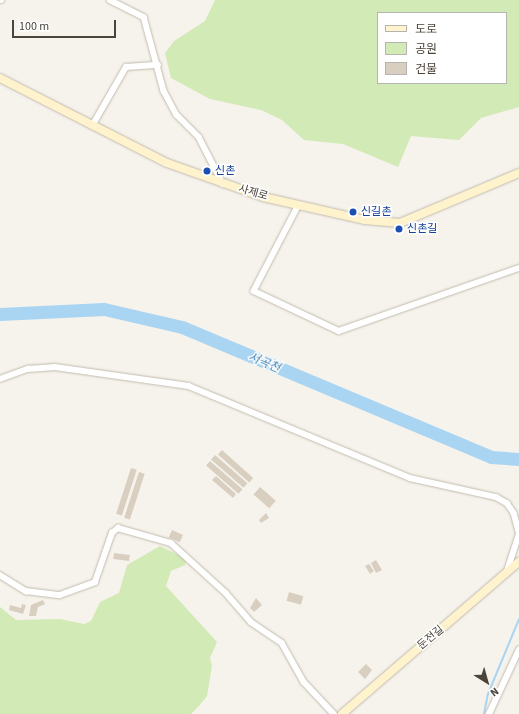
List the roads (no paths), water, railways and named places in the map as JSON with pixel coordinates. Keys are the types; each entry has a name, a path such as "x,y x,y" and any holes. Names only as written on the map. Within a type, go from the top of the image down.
{"street":[{"path":"110,0 144,17 164,91 178,115 199,137 223,185"},
{"path":"92,126 126,67 158,65"},
{"name":"사제로","path":"0,78 167,163 223,185 299,205 365,220 400,223 519,173"},
{"path":"299,205 254,291 339,331 519,268"},
{"path":"0,379 28,369 55,367 189,386 410,478 496,497 507,503 514,513 519,533 504,579"},
{"path":"0,575 26,590 60,595 95,582 112,533 118,528 171,544 226,592 251,622 282,643 304,682 334,714"},
{"name":"둔전길","path":"345,713 504,579 519,562"},
{"path":"489,714 519,650"}],"waterway":[{"name":"서곡천","path":"0,314 104,309 182,327 491,457 519,459"},
{"path":"484,714 488,694 519,619"}],"place":[{"name":"신촌","path":"207,171"},
{"name":"신길촌","path":"353,212"},
{"name":"신촌길","path":"399,229"}]}
